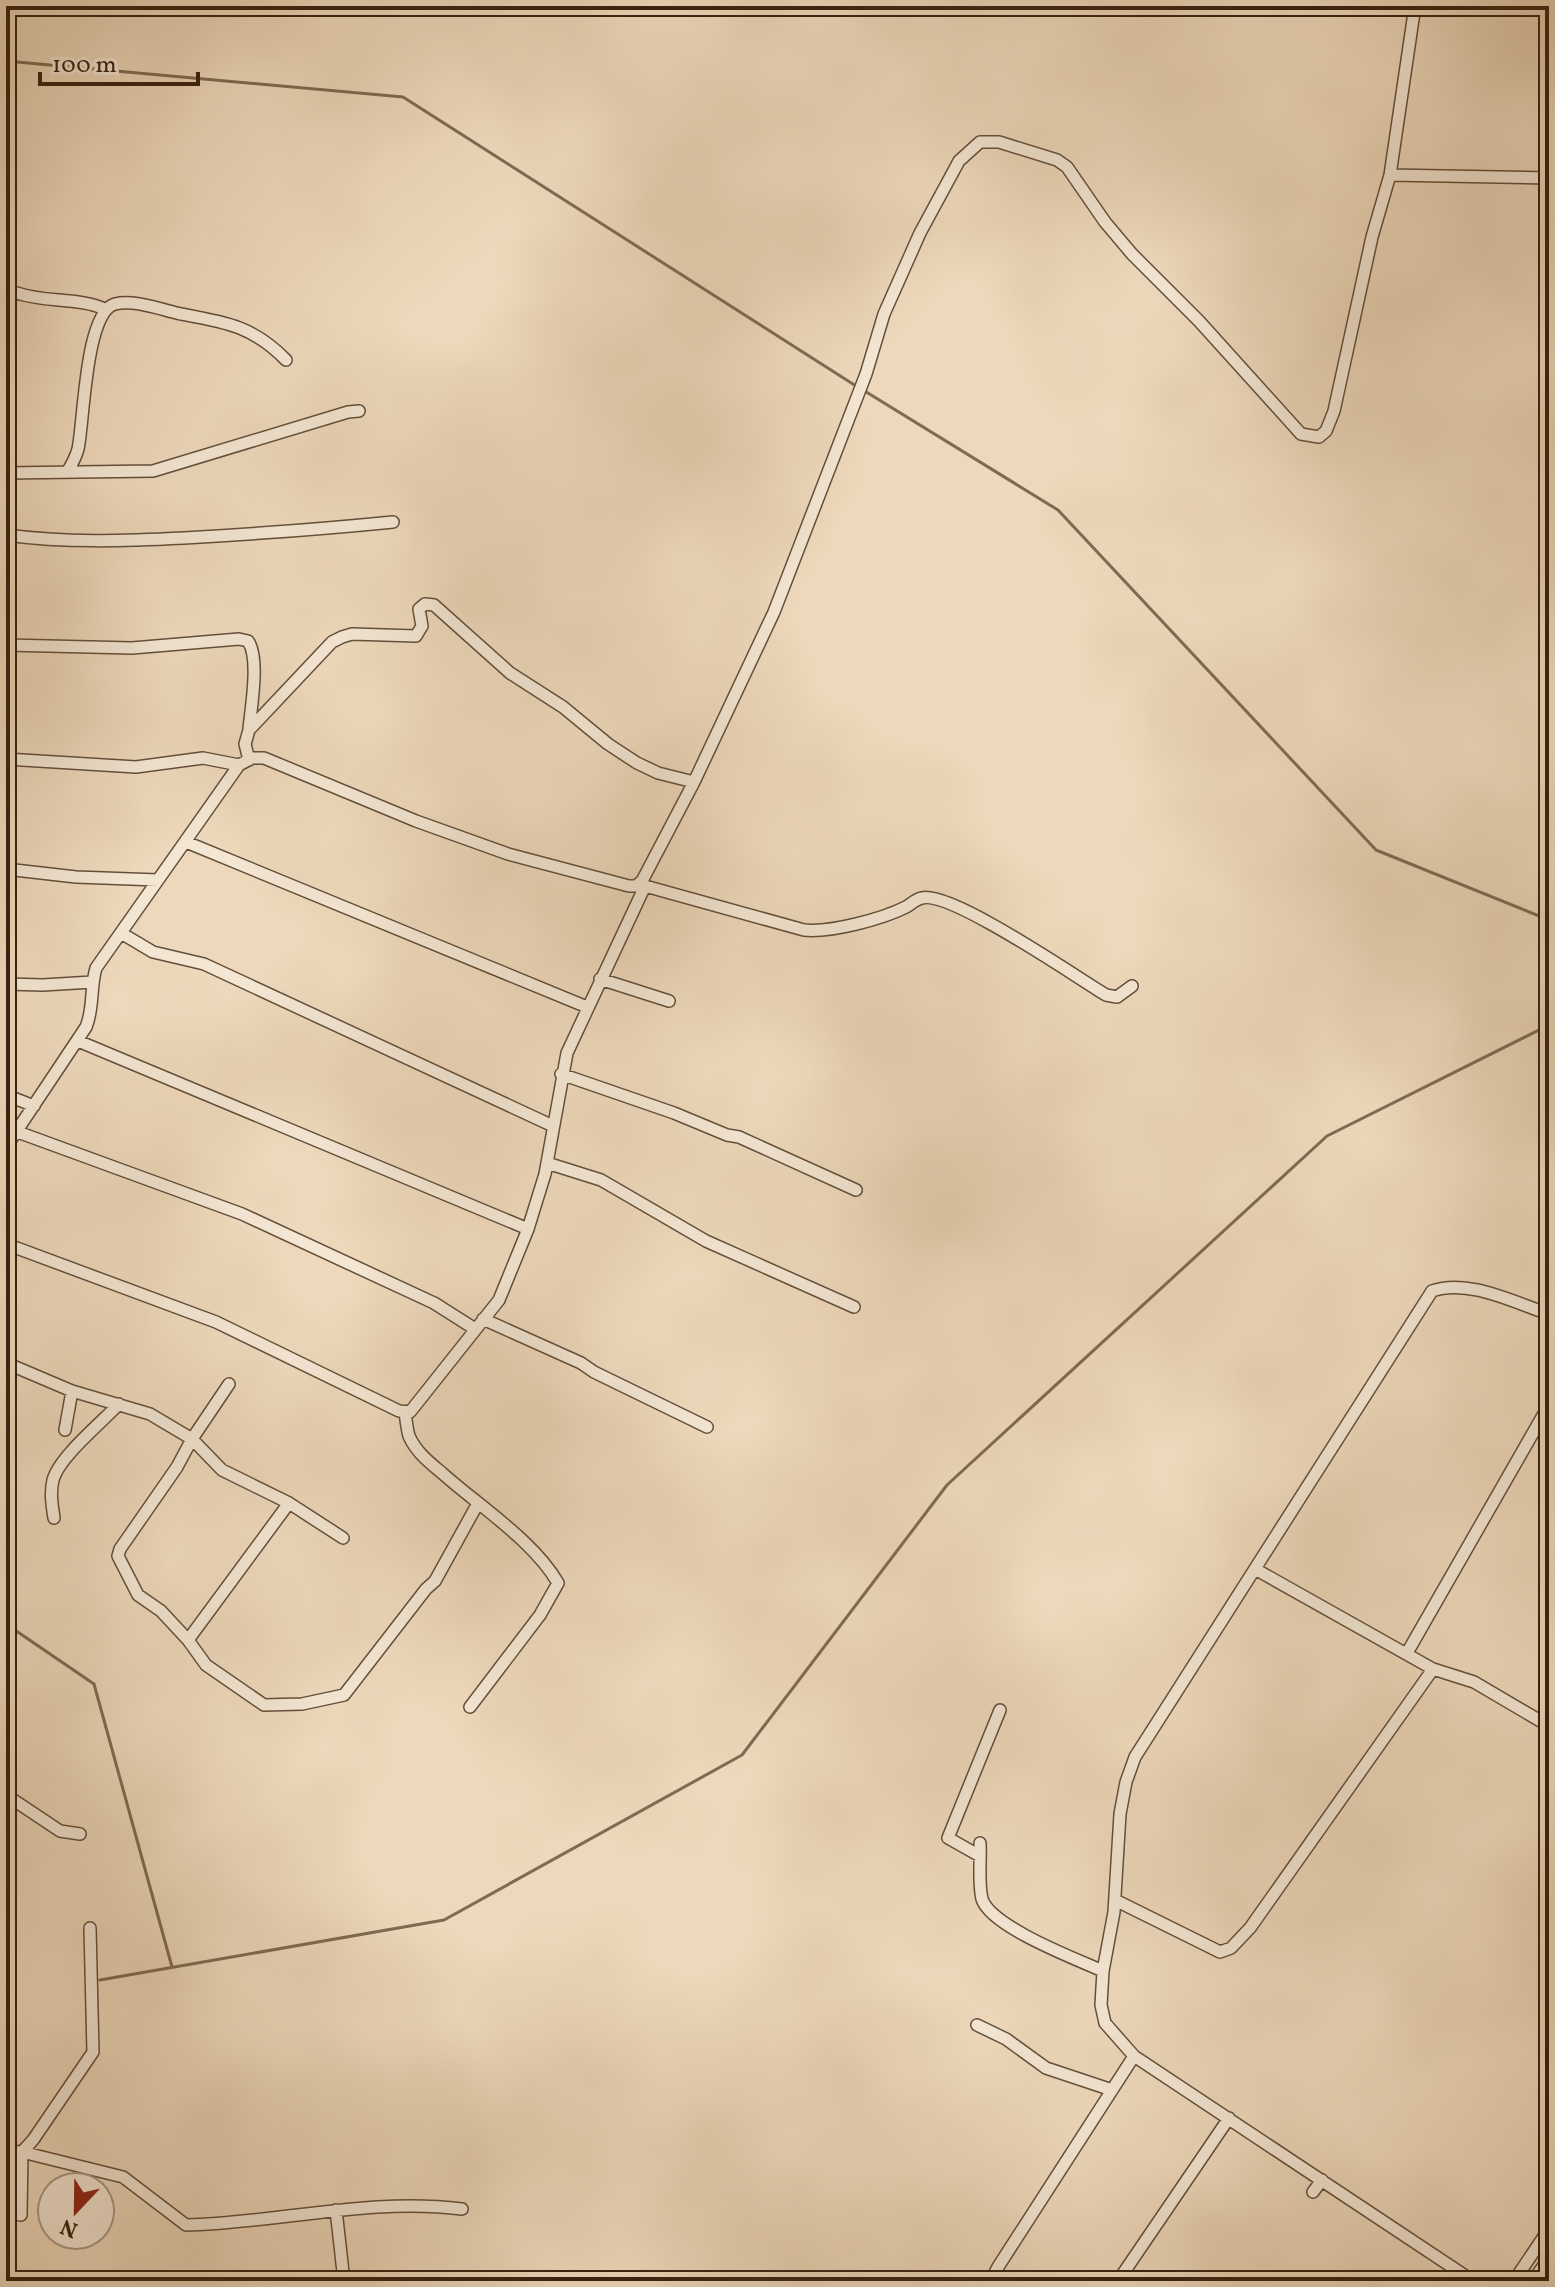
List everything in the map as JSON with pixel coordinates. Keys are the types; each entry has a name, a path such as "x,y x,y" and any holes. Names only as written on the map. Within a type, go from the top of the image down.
{"street":[{"path":"6,1244 216,1322 338,1383 405,1412 415,1409 499,1300 528,1229 547,1163 567,1053 643,883 774,612 866,374 884,314 920,233 959,161 980,142 999,142 1057,160 1067,167 1105,222 1132,254 1199,321 1301,434 1319,437 1326,431 1334,411 1372,237 1390,175 1415,6"},
{"path":"1390,175 1549,178"},
{"path":"6,299 17,293 37,300 51,298 105,309"},
{"path":"68,471 77,452 89,365 99,319 105,309 115,304 134,305 231,323 268,342 286,360"},
{"path":"6,473 153,471 359,411"},
{"path":"6,535 30,539 120,541 286,533 393,522"},
{"path":"249,730 332,642 352,634 416,636 422,626 419,609 425,604 434,605 510,673 563,707 627,757 658,773 694,782"},
{"path":"6,645 132,648 239,639 248,641 252,646 254,661 244,763 96,968 90,1016 78,1041 6,1147"},
{"path":"6,759 136,767 203,758 244,763 264,758 416,821 508,854 629,886 643,883 804,930 820,932 906,907 924,897 934,897 961,907 1106,995 1117,997 1132,986"},
{"path":"186,842 587,1007"},
{"path":"6,869 76,877 158,880"},
{"path":"121,933 153,952 204,964 553,1126"},
{"path":"600,979 669,1001"},
{"path":"6,984 92,982"},
{"path":"78,1041 528,1229"},
{"path":"561,1074 739,1137 856,1190"},
{"path":"6,1095 34,1106"},
{"path":"15,1131 242,1214 434,1303 475,1329"},
{"path":"547,1163 601,1180 706,1241 854,1307"},
{"path":"1473,2281 1134,2056 1105,2023 1101,2005 1103,1971 1115,1900 1120,1814 1135,1757 1432,1291 1441,1288 1479,1291 1549,1314"},
{"path":"483,1319 581,1363 707,1427"},
{"path":"6,1363 72,1391 150,1414 192,1439 222,1470 289,1503 343,1538"},
{"path":"229,1384 118,1556 138,1595 161,1611 206,1665 264,1705 302,1704 344,1695 435,1581 477,1505"},
{"path":"65,1430 72,1391"},
{"path":"54,1518 51,1493 54,1476 64,1460 119,1404"},
{"path":"1407,1653 1549,1405"},
{"path":"405,1412 409,1436 420,1454 477,1505 523,1540 548,1565 558,1583 540,1615 470,1707"},
{"path":"188,1640 289,1503"},
{"path":"1255,1569 1433,1669 1474,1682 1549,1726"},
{"path":"1115,1900 1220,1952 1231,1948 1250,1928 1433,1669"},
{"path":"980,1856 948,1838 1000,1710"},
{"path":"6,1795 60,1831 80,1834"},
{"path":"980,1843 982,1900 997,1918 1017,1932 1103,1971"},
{"path":"6,2212 21,2215 22,2152 93,2052 90,1928"},
{"path":"977,2025 1006,2039 1046,2068 1112,2090"},
{"path":"991,2281 1134,2056"},
{"path":"1118,2281 1229,2118"},
{"path":"6,2151 22,2152 123,2177 186,2225 336,2210 429,2205 462,2209"},
{"path":"1313,2192 1322,2180"},
{"path":"336,2210 344,2281"},
{"path":"1514,2281 1549,2229"},
{"path":"1533,2281 1549,2258"}],"waterway":[{"path":"6,61 403,97 856,386"},
{"path":"863,390 1058,510 1376,850 1549,920"},
{"path":"100,1980 444,1920 742,1755 947,1485 1327,1136 1549,1025"},
{"path":"6,1624 94,1684 172,1967"}]}
